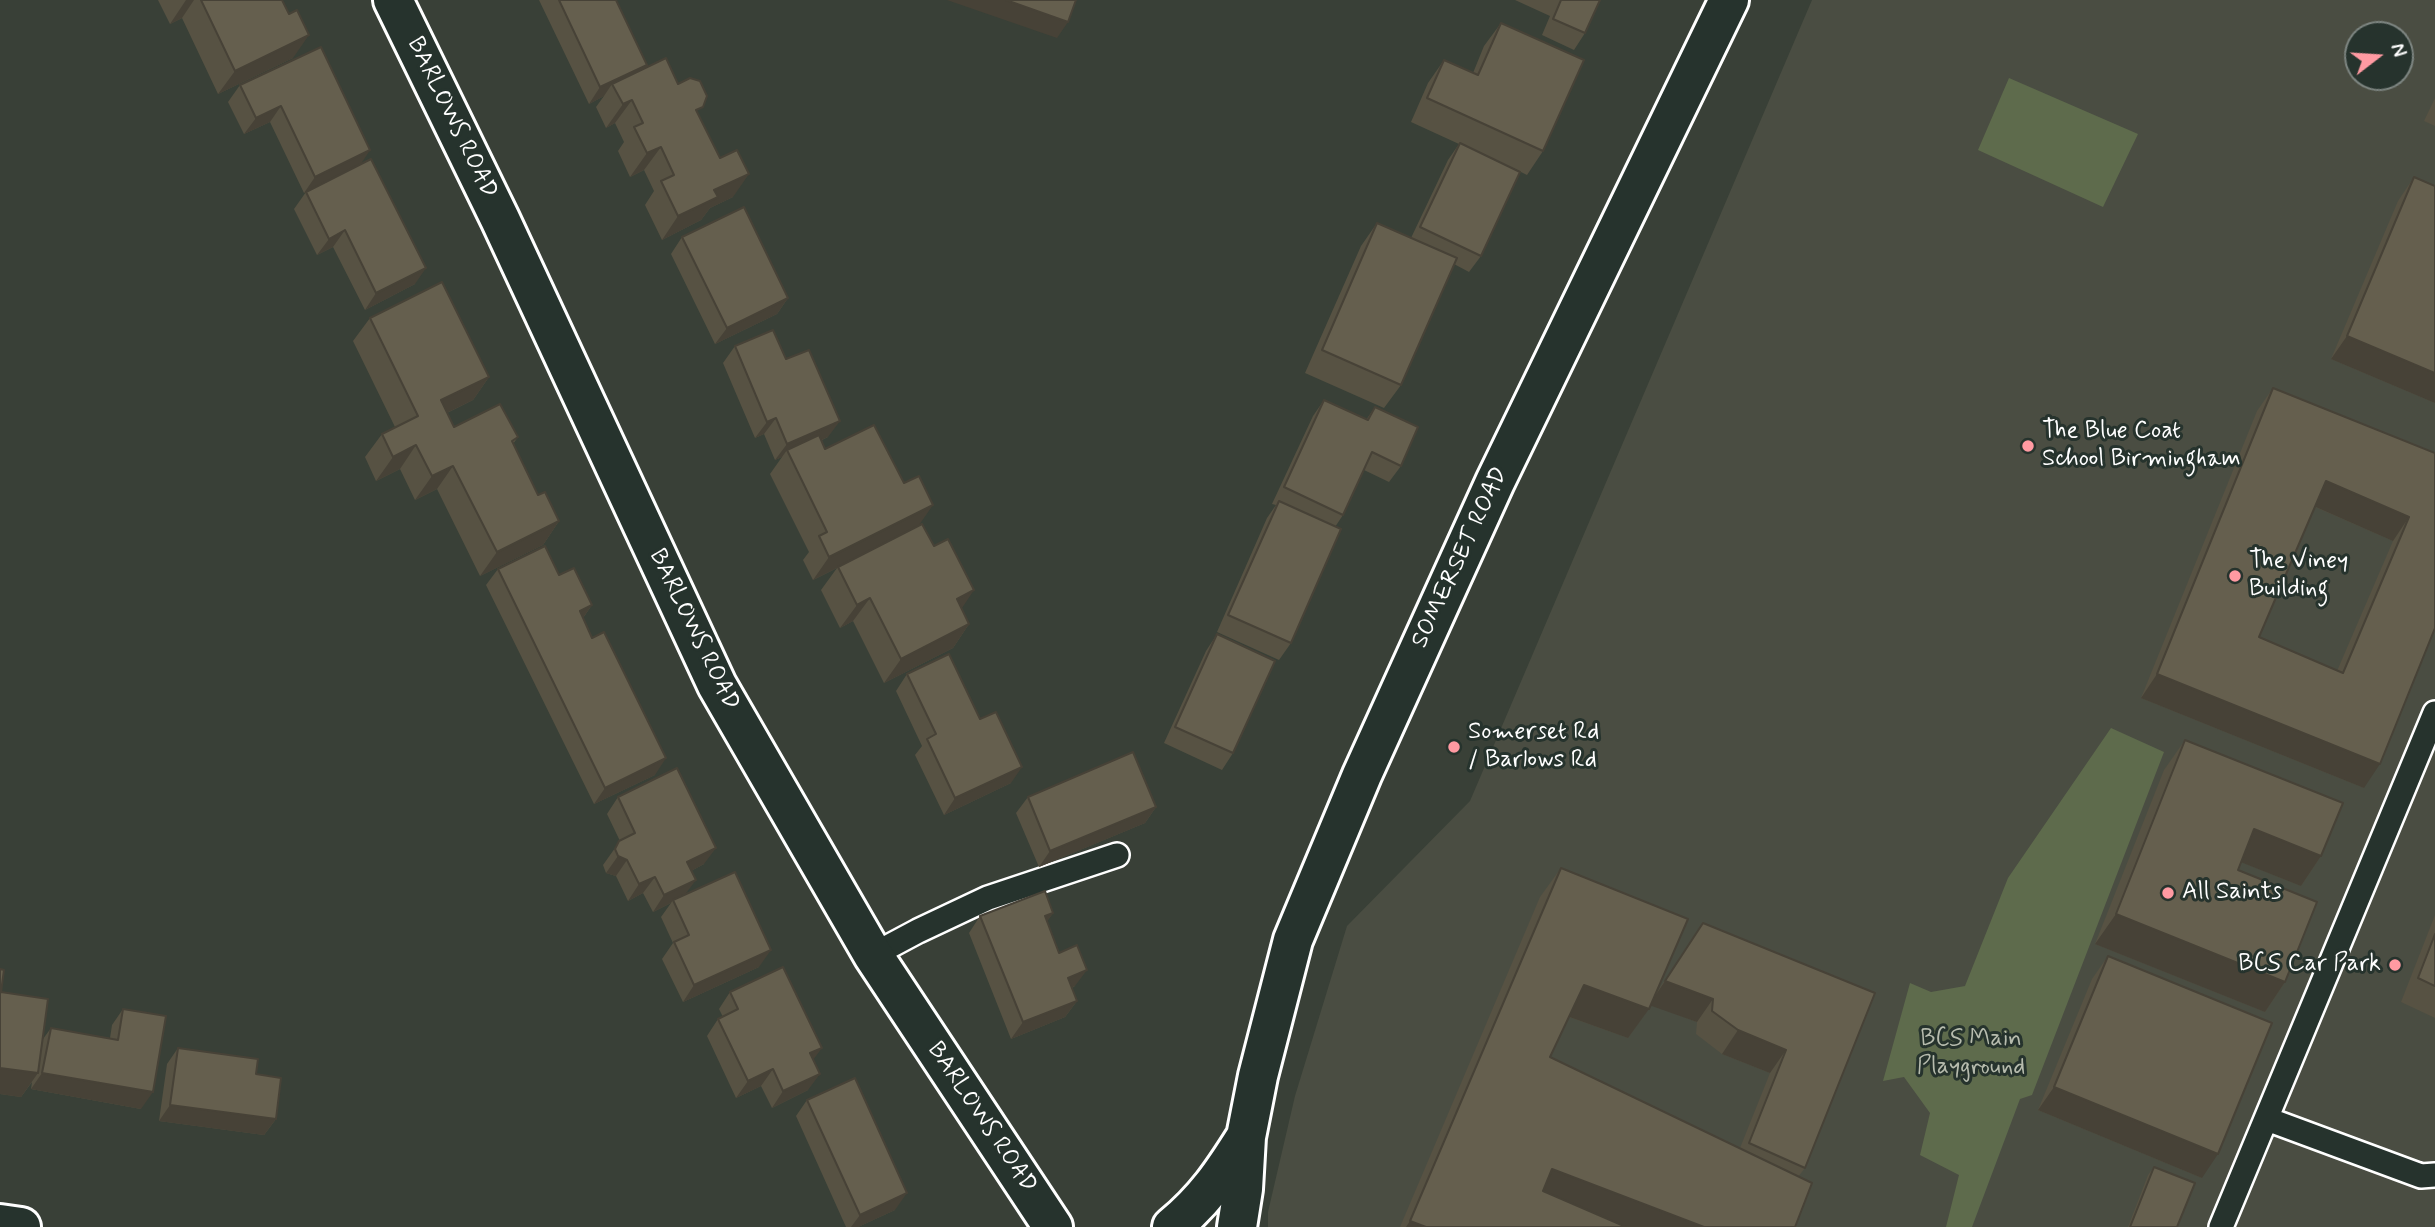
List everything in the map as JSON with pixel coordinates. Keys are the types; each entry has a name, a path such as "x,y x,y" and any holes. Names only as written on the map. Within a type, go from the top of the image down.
{"street":[{"name":"BARLOWS ROAD","path":"393,0 506,231 716,685 873,955 1053,1227"},
{"name":"SOMERSET ROAD","path":"1237,1227 1243,1189 1246,1137 1258,1076 1293,940 1362,775 1495,482 1729,0"},
{"name":"SOMERSET ROAD","path":"1172,1227 1197,1207 1218,1181 1246,1137"},
{"path":"0,1224 21,1227"}],"lane":[{"path":"2221,1227 2435,713"},
{"path":"873,955 988,898 1117,855"},
{"path":"2267,1119 2421,1176 2435,1175"}],"shaded area":[{"name":"The Blue Coat School Birmingham","path":"1812,0 2435,0 2435,1227 1268,1227 1268,1212 1295,1096 1347,926 1470,801"}],"green space":[{"path":"2009,78 2138,134 2103,207 1978,150"},
{"name":"BCS Main Playground","path":"2111,728 2164,752 2032,1095 2020,1099 1972,1227 1946,1227 1959,1175 1920,1155 1930,1113 1904,1077 1883,1081 1910,983 1931,992 1965,986 2008,878"}],"building":[{"path":"201,0 282,0 289,14 297,10 309,35 235,71"},
{"path":"559,0 616,0 647,65 600,87"},
{"path":"1006,0 1076,0 1068,22"},
{"path":"1561,0 1600,0 1585,33 1553,19"},
{"path":"1501,23 1584,60 1543,151 1427,98 1444,60 1478,75"},
{"path":"321,47 370,150 315,177 281,106 256,118 240,85"},
{"path":"666,58 678,84 690,78 700,81 707,96 703,107 696,110 720,158 737,150 749,174 714,190 718,197 678,216 661,181 674,175 661,147 647,153 634,127 643,123 632,100 623,104 612,84"},
{"path":"1460,143 1520,172 1481,256 1420,227"},
{"path":"371,159 426,268 376,293 345,230 329,239 306,192"},
{"path":"2414,177 2435,186 2435,373 2347,336"},
{"path":"744,207 788,298 727,328 682,237"},
{"path":"1377,223 1457,258 1401,385 1322,350"},
{"path":"442,282 489,377 441,400 454,427 500,404 518,437 512,441 538,495 545,492 559,521 497,552 453,466 432,476 416,445 393,457 382,434 418,416 370,318"},
{"path":"773,330 786,359 809,350 840,421 787,444 776,418 767,422 735,346"},
{"name":"The Viney Building","path":"2273,388 2435,453 2435,628 2380,764 2157,674","holes":["2326,481 2409,517 2343,673 2259,637"]},
{"path":"1324,400 1368,420 1375,407 1418,427 1401,466 1372,452 1343,515 1284,487"},
{"path":"874,425 904,483 919,476 933,505 829,557 819,536 827,532 787,450 819,435 825,449"},
{"path":"1279,501 1341,529 1291,643 1228,615"},
{"path":"922,524 934,546 948,539 974,590 957,599 969,624 901,659 870,598 857,605 838,567"},
{"path":"545,546 559,575 574,568 592,605 580,611 592,638 604,632 666,758 605,788 498,569"},
{"path":"1217,634 1275,661 1233,753 1175,727"},
{"path":"949,654 980,719 996,712 1022,767 955,798 927,739 936,734 907,674"},
{"name":"All Saints","path":"2185,740 2343,803 2321,856 2254,829 2238,870 2317,902 2285,982 2116,914"},
{"path":"1133,752 1156,807 1050,851 1028,797"},
{"path":"677,768 716,848 687,862 696,880 664,895 655,877 639,884 627,860 618,856 615,849 619,841 635,833 618,797"},
{"path":"1561,868 1688,919 1649,1009 1584,985 1550,1057 1812,1183 1795,1227 1704,1227 1552,1169 1543,1191 1626,1227 1426,1227 1410,1221"},
{"path":"735,872 771,950 694,985 674,942 689,935 673,900"},
{"path":"1045,891 1053,913 1045,916 1059,953 1077,945 1087,970 1068,978 1077,1001 1023,1022 980,916"},
{"path":"1703,923 1875,993 1805,1168 1749,1143 1786,1050 1738,1030 1712,1011 1713,999 1665,981"},
{"path":"2435,934 2435,986 2418,978"},
{"path":"2108,956 2272,1023 2218,1154 2054,1087"},
{"path":"783,967 822,1048 810,1053 820,1074 783,1091 773,1069 748,1081 718,1019 738,1009 730,992"},
{"path":"0,969 4,970 1,992 48,999 38,1073 0,1068"},
{"path":"123,1009 166,1016 153,1092 42,1073 51,1028 118,1040"},
{"path":"178,1048 258,1059 256,1074 281,1078 276,1119 170,1105"},
{"path":"855,1078 907,1193 860,1215 807,1100"},
{"path":"2154,1167 2195,1183 2177,1227 2130,1227"}],"place":[{"name":"The Blue Coat School Birmingham","path":"2028,446"},
{"name":"The Viney Building","path":"2235,576"},
{"name":"Somerset Rd / Barlows Rd","path":"1454,747"},
{"name":"All Saints","path":"2168,893"},
{"name":"BCS Car Park","path":"2395,965"}]}
